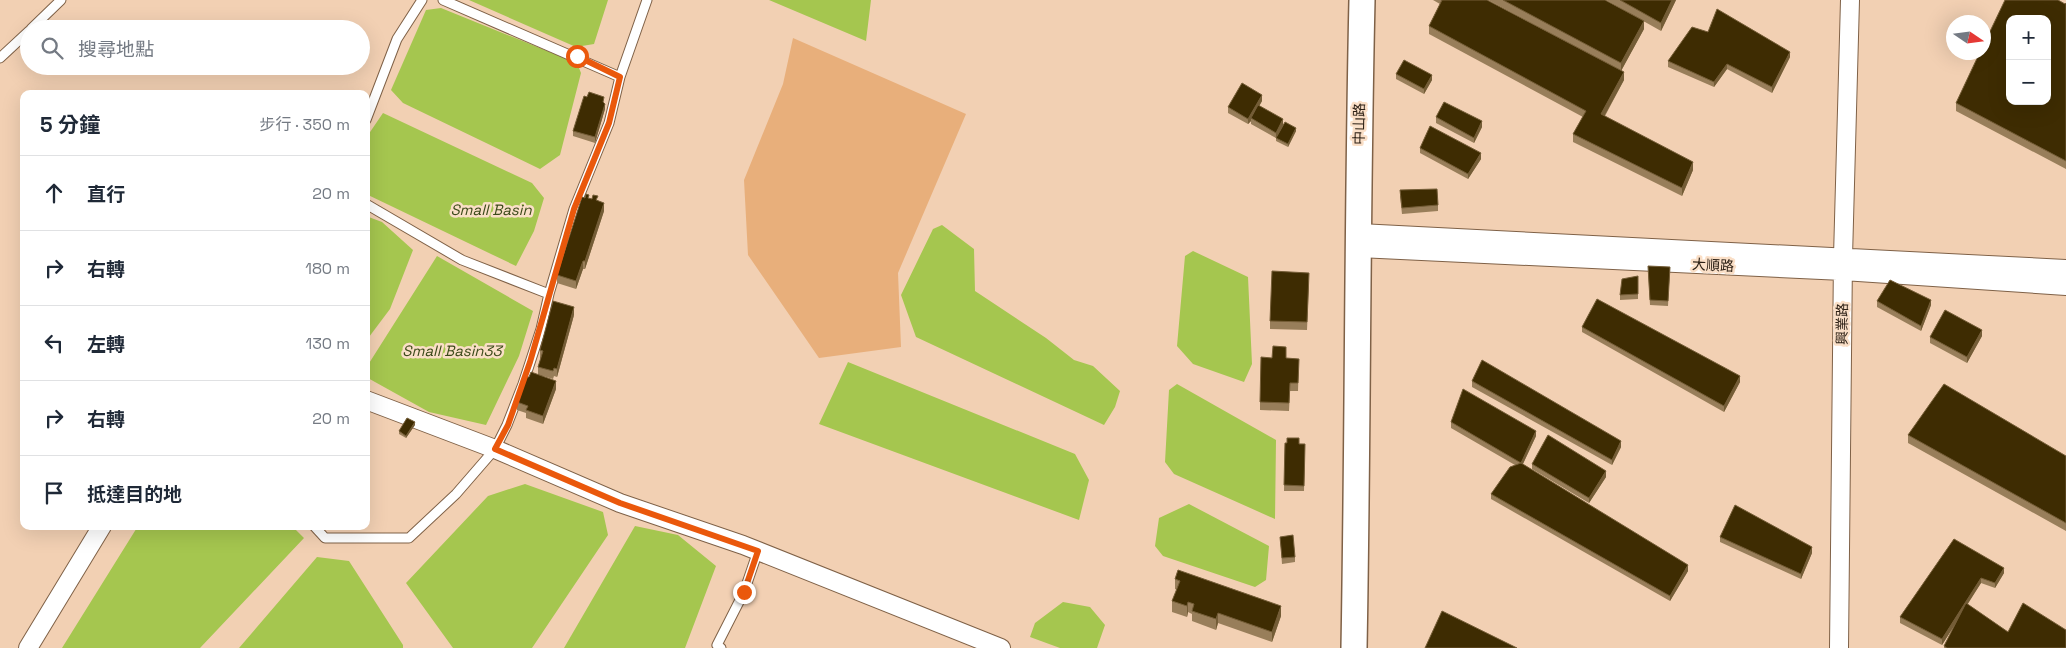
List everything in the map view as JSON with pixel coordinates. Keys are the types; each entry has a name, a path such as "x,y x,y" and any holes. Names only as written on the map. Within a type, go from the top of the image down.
{"main road":[{"name":"中山路","path":"1354,648 1359,241 1358,146 1362,0"}],"street":[{"name":"興業路","path":"1839,648 1843,264 1850,0"},
{"name":"大順路","path":"1359,241 1843,264 2066,269"},
{"name":"大順路","path":"1843,264 2066,286"},
{"path":"370,402 495,449 620,503 758,551 1001,648"},
{"path":"28,648 100,530"}],"lane":[{"path":"40,20 61,0"},
{"path":"370,110 397,39 422,0"},
{"path":"443,0 620,77"},
{"path":"318,530 325,538 409,538 456,494 495,449 508,425 528,369 574,209 609,123 620,77 647,0"},
{"path":"0,58 20,39"},
{"path":"370,206 462,260 549,294"},
{"path":"718,647 744,592 758,551"}],"shaded area":[{"path":"793,38 966,114 898,273 901,347 819,358 748,255 744,180 783,84"}],"water":[{"path":"469,0 608,0 594,44 576,47"},
{"path":"769,0 871,0 866,41"},
{"path":"441,8 577,63 581,73 560,155 540,169 403,103 391,90 426,10"},
{"name":"Small Basin","path":"383,113 532,183 544,198 534,231 516,266 370,196 370,132"},
{"path":"370,218 382,222 413,250 390,309 370,336"},
{"path":"942,225 974,249 975,291 1046,338 1074,360 1093,366 1120,391 1115,407 1104,425 916,337 901,295 933,229"},
{"path":"1193,251 1248,277 1252,364 1244,382 1193,364 1177,346 1185,256"},
{"name":"Small Basin33","path":"437,256 533,311 519,356 486,425 429,412 370,379 370,362"},
{"path":"848,362 1075,454 1089,480 1079,520 819,424"},
{"path":"1177,384 1276,440 1275,519 1174,474 1165,462 1169,390"},
{"path":"525,484 603,512 608,535 532,648 453,648 406,583 488,496"},
{"path":"1189,504 1269,546 1266,580 1255,587 1163,556 1155,546 1159,518"},
{"path":"635,526 678,535 716,566 685,648 564,648"},
{"path":"136,530 296,530 304,538 200,648 62,648"},
{"path":"317,557 349,561 403,645 403,648 239,648"},
{"path":"1063,602 1090,607 1105,625 1097,648 1060,648 1030,637 1035,623"}],"building":[{"path":"1442,0 1487,0 1624,72 1601,114 1693,162 1682,188 1573,134 1586,111 1429,26"},
{"path":"1503,0 1605,0 1644,21 1621,63"},
{"path":"1620,0 1672,0 1661,23"},
{"path":"2005,0 2058,0 2066,3 2066,161 1956,103 1976,60 1991,60 1991,29"},
{"path":"1717,9 1790,52 1772,87 1727,64 1714,82 1668,61 1692,27 1708,32"},
{"path":"1404,60 1432,75 1424,89 1396,74"},
{"path":"1242,83 1262,95 1248,119 1228,107"},
{"path":"589,92 604,97 603,102 605,104 595,137 573,131 584,96 587,97"},
{"path":"1444,102 1482,121 1474,138 1436,117"},
{"path":"1258,105 1283,119 1276,133 1251,118"},
{"path":"1285,122 1296,128 1288,144 1276,138"},
{"path":"1430,126 1481,153 1468,174 1420,148"},
{"path":"1437,189 1438,205 1402,208 1400,190"},
{"path":"586,194 589,195 588,198 592,199 593,195 598,196 596,200 604,203 585,261 583,261 576,281 557,275 582,197 585,198"},
{"path":"1648,266 1670,267 1668,301 1650,300"},
{"path":"1272,271 1309,273 1307,322 1270,321"},
{"path":"1638,276 1638,294 1620,295 1622,279"},
{"path":"1890,280 1931,300 1921,326 1877,301"},
{"path":"1597,299 1740,376 1724,406 1582,327"},
{"path":"553,301 574,307 557,369 554,368 553,371 538,367 543,351 540,350"},
{"path":"1945,310 1982,330 1967,357 1930,337"},
{"path":"1273,346 1286,347 1286,358 1299,359 1298,383 1290,383 1289,403 1260,402 1261,357 1272,358"},
{"path":"1482,360 1621,441 1612,460 1472,381"},
{"path":"531,372 556,381 543,416 526,410 528,406 517,402 526,377 529,377"},
{"path":"1944,384 2066,456 2066,523 1908,435"},
{"path":"1463,389 1536,431 1521,463 1451,422"},
{"path":"407,418 415,422 406,436 399,431"},
{"path":"1548,435 1606,471 1589,498 1532,464"},
{"path":"1287,438 1299,438 1299,444 1305,444 1304,486 1284,485 1285,443 1287,443"},
{"path":"1521,463 1688,565 1670,596 1491,494 1510,467"},
{"path":"1735,505 1812,547 1801,574 1720,537"},
{"path":"1293,535 1295,557 1282,558 1280,537"},
{"path":"1954,539 2004,568 1995,583 1981,578 1942,639 1900,617"},
{"path":"1178,570 1281,606 1272,632 1218,613 1216,619 1192,611 1194,604 1188,602 1187,606 1172,601 1180,581 1175,579"},
{"path":"1966,603 2008,632 2023,603 2066,630 2066,648 1947,648 1944,646"},
{"path":"1442,611 1517,648 1425,648"}],"route":[{"path":"577,56 600,69 620,77 609,123 574,209 530,362 508,425 495,449 620,503 758,551 744,592"}]}
